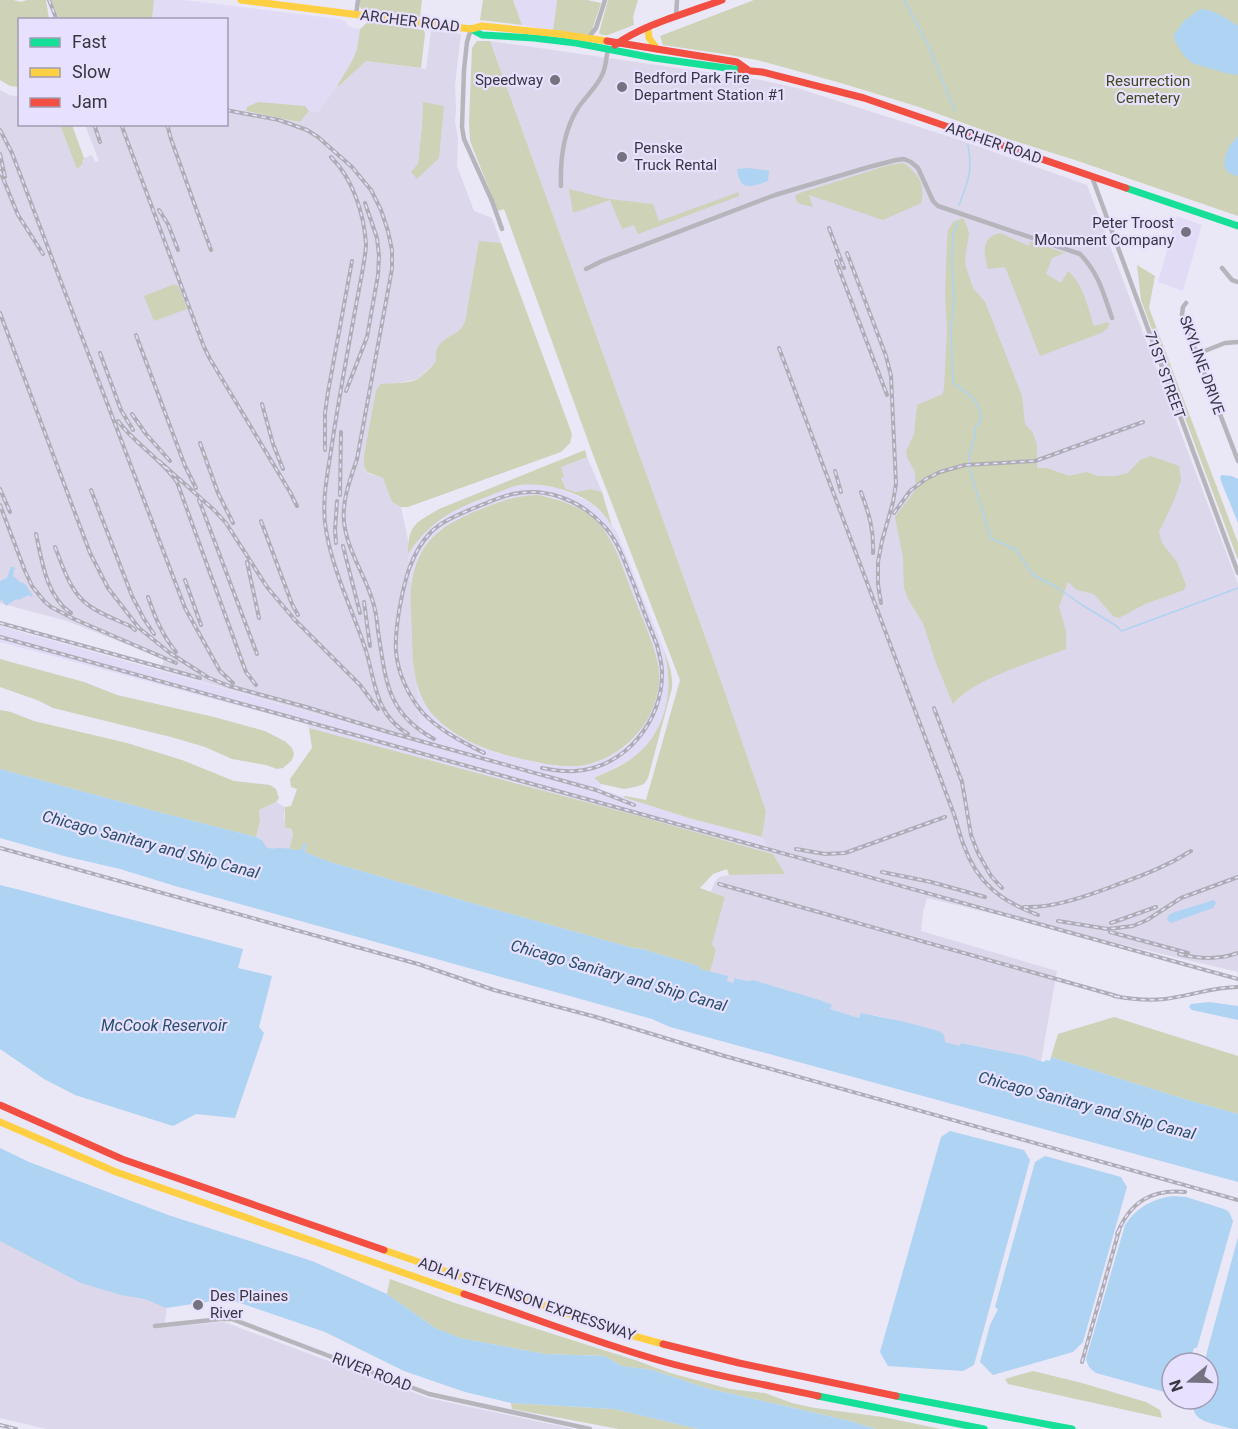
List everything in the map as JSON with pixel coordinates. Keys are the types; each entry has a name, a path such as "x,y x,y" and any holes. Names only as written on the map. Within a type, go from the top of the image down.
{"main road":[{"name":"ARCHER ROAD","path":"241,0 289,3 356,15 471,29 482,35 576,43 654,58 737,70 747,69 864,98 1238,226"},
{"path":"608,50 626,37 722,0"},
{"name":"ARCHER ROAD","path":"471,29 482,26 523,29 588,38 737,62 747,69"},
{"path":"648,28 649,38 657,49"},
{"name":"ADLAI STEVENSON EXPRESSWAY","path":"0,1105 122,1159 630,1335 748,1366 1072,1429"},
{"name":"ADLAI STEVENSON EXPRESSWAY","path":"0,1122 116,1172 620,1348 720,1376 984,1429"}],"street":[{"path":"356,15 358,0"},
{"path":"588,38 596,28 605,0"},
{"path":"676,17 677,0"},
{"path":"596,28 600,40"},
{"path":"471,29 464,70 462,127 464,139 502,229"},
{"path":"561,186 561,160 568,132 577,110 602,75 608,50"},
{"path":"586,269 775,195 904,159 918,168 933,201 938,206 1080,254 1097,276 1112,318"},
{"name":"71ST STREET","path":"1092,177 1238,573"},
{"path":"1222,268 1232,280 1238,282"},
{"name":"SKYLINE DRIVE","path":"1186,303 1182,315 1238,461"},
{"path":"1197,354 1225,343 1238,342"},
{"name":"RIVER ROAD","path":"155,1326 221,1318 232,1319 429,1394 590,1429"}],"shaded area":[{"path":"154,0 184,0 339,19 345,21 349,27 360,29 352,62 318,112 308,109 247,107 246,111 228,108 228,18 152,18"},
{"path":"513,0 557,0 553,31 522,25"},
{"path":"431,31 461,34 455,85 457,166 474,211 492,218 501,243 479,242 466,321 460,331 445,341 435,362 418,379 391,383 376,390 364,455 364,468 367,473 383,478 392,502 401,507 408,540 413,664 417,684 420,743 161,670 164,659 67,621 0,603 0,90 9,95 18,95 18,126 60,126 77,168 84,158 92,155 95,162 99,161 85,126 228,126 228,108 300,122 309,111 318,112 337,86 366,61 426,69","holes":["423,103 444,106 418,164"]},
{"path":"490,41 761,80 797,88 960,140 1087,185 1238,584 1238,972 927,898 921,931 1057,971 1041,1061 962,1043 960,1046 945,1042 939,1031 874,1015 859,1018 830,1009 831,1005 820,1000 753,980 736,978 734,983 726,981 727,976 710,972 716,950 712,944 725,897 711,892 714,883 719,877 729,875 785,874 762,837 766,811"},
{"path":"1177,216 1202,225 1183,291 1158,282"},
{"path":"587,457 602,492 591,489 576,492 566,489 561,478 560,467"},
{"path":"534,484 557,488 590,502 617,532 668,664 669,694 658,730 632,759 594,778 601,784 600,789 692,819 762,837 773,854 309,728 307,724 0,642 0,626 419,743 417,684 424,702 448,729 474,743 497,753 558,766 584,765 603,759 626,746 640,731 653,647 616,553 607,535 597,523 585,512 570,504 555,498 537,495 441,529 427,543 411,582 408,554 429,526 447,514 514,486"},
{"path":"276,802 285,807 284,818 293,835 289,850 280,848 273,850 265,847 262,840 256,837 260,821 259,810"},
{"path":"0,1206 170,1287 164,1327 224,1322 428,1398 573,1429 47,1429 0,1418"}],"green space":[{"path":"0,0 21,2 46,0 49,18 18,18 18,87 10,86 0,80"},
{"path":"51,0 154,0 152,18 59,18"},
{"path":"360,0 422,0 420,17 362,9 359,6"},
{"path":"483,0 513,0 522,25 480,20"},
{"path":"557,0 587,0 601,3 589,34 553,31"},
{"path":"608,0 638,0 633,17 634,25 608,35 599,33"},
{"name":"Resurrection Cemetery","path":"754,0 1238,0 1238,216 919,107 841,83 757,60 663,45 660,36"},
{"path":"368,22 424,30 421,68 366,61 337,86 357,49 360,29"},
{"path":"477,41 490,41 720,678 766,811 762,837 692,819 623,797 646,800 680,680 592,452 504,209 498,211 470,141 472,48"},
{"path":"258,102 305,106 309,111 300,122 246,111 247,107"},
{"path":"423,102 444,106 439,158 417,179 411,172 418,164"},
{"path":"60,126 72,126 84,158 77,169"},
{"path":"904,163 920,180 921,203 883,220 809,195 813,207 797,203 795,196 800,193 889,165"},
{"path":"569,189 609,199 653,204 659,221 739,192 739,196 638,234 634,225 622,229 610,200 573,213"},
{"path":"963,218 969,234 965,264 973,288 985,302 1022,396 1025,424 1033,433 1037,445 1037,468 1047,468 1069,476 1087,472 1098,476 1116,476 1128,473 1140,460 1151,456 1179,466 1181,480 1159,532 1162,543 1177,562 1186,585 1184,590 1145,604 1119,618 1113,616 1094,594 1077,590 1068,582 1059,607 1066,631 1066,649 989,679 962,695 953,704 923,623 904,588 903,557 895,517 916,489 915,472 906,451 914,434 917,405 943,394 947,331 945,296 948,230 953,222"},
{"path":"1000,233 1029,246 1030,241 1065,253 1052,258 1046,274 1061,283 1068,271 1078,282 1094,326 1109,322 1108,328 1101,333 1040,356 1006,269 1004,267 988,269 986,242"},
{"path":"479,241 501,243 572,434 570,443 561,452 408,507 401,507 392,502 383,478 367,472 364,467 364,455 376,390 381,384 405,383 418,379 435,362 436,351 441,343 463,326 466,320"},
{"path":"1137,265 1155,276 1149,308 1238,543 1238,560 1141,300"},
{"path":"175,284 178,285 187,309 154,321 144,296"},
{"path":"585,450 587,457 561,467 564,477 561,478 566,489 576,492 591,489 602,492 612,526 596,507 582,497 544,485 515,486 450,513 433,525 408,554 412,530 419,521 439,509"},
{"path":"537,495 562,501 585,512 604,530 622,565 658,664 658,689 648,719 627,744 615,753 585,765 561,766 522,759 498,753 464,738 434,716 422,698 416,677 411,592 416,565 422,552 437,533 458,519 504,501"},
{"path":"664,650 669,664 672,688 648,778 644,784 624,789 601,784 594,778 631,759 643,749 660,724 668,695"},
{"path":"0,659 84,682 117,695 265,731 286,742 292,748 294,754 292,760 283,768 277,769 232,759 205,747 171,737 53,708 0,687"},
{"path":"0,710 34,721 127,743 182,760 234,781 270,785 276,789 279,798 276,802 259,810 260,821 256,837 0,769"},
{"path":"309,728 773,854 785,874 729,875 727,869 713,874 700,888 725,897 712,944 716,950 710,972 700,969 699,966 642,949 330,862 305,852 306,844 304,843 301,850 289,850 293,835 291,829 285,827 285,807 291,806 297,789 291,787 290,779 312,748"},
{"path":"1114,1017 1238,1056 1238,1114 1051,1057 1058,1034"},
{"path":"390,1279 455,1303 670,1373 730,1389 765,1393 792,1403 815,1408 883,1417 941,1429 876,1429 706,1388 652,1370 622,1366 604,1356 545,1354 460,1338 435,1328 387,1294"},
{"path":"1033,1371 1082,1383 1146,1402 1160,1410 1162,1418 1008,1384 1005,1379"},
{"path":"511,1403 614,1409 698,1429 619,1429 512,1409"}],"water":[{"path":"1200,9 1215,13 1238,26 1238,75 1192,63 1184,56 1175,41 1174,35 1183,22"},
{"path":"1238,136 1238,176 1226,170 1225,159 1230,146"},
{"path":"737,169 769,171 768,181 752,186 744,184 738,176"},
{"path":"1222,475 1238,479 1238,523 1221,481"},
{"path":"11,567 16,569 14,569 13,576 25,584 33,596 16,599 6,606 2,600 0,601 0,581 7,578"},
{"name":"Chicago Sanitary and Ship Canal","path":"0,769 256,837 270,848 301,850 306,843 305,852 330,862 699,966 700,969 728,976 727,981 733,983 735,978 753,980 820,1000 832,1005 830,1009 859,1018 861,1013 939,1031 944,1035 945,1042 960,1046 961,1043 1026,1056 1044,1062 1050,1061 1051,1057 1238,1114 1238,1182 670,1027 652,1019 120,869 0,838"},
{"name":"McCook Reservoir","path":"0,885 243,949 238,968 272,976 259,1027 264,1033 235,1118 196,1114 173,1126 75,1095 44,1079 0,1049"},
{"path":"1214,900 1216,903 1213,908 1171,923 1167,919 1172,913"},
{"path":"1209,1002 1238,1006 1238,1020 1192,1010 1189,1007 1191,1004"},
{"path":"950,1131 1024,1150 1030,1160 974,1365 963,1371 888,1366 880,1352 941,1137"},
{"path":"0,1148 29,1162 168,1215 312,1261 387,1294 435,1328 460,1338 545,1354 604,1356 622,1366 652,1370 706,1388 876,1429 698,1429 614,1409 511,1403 465,1392 404,1371 325,1332 227,1299 166,1308 145,1299 121,1295 81,1283 0,1241"},
{"path":"1045,1156 1121,1177 1127,1187 1083,1342 1073,1352 993,1375 980,1362 990,1325 998,1309 995,1307 1035,1162"},
{"path":"1172,1196 1186,1197 1224,1209 1229,1212 1233,1221 1197,1348 1193,1351 1160,1351 1160,1391 1096,1373 1086,1359 1125,1225 1145,1205"},
{"path":"1238,1237 1238,1429 1203,1420 1194,1411 1220,1411 1220,1351 1207,1351"}],"waterway":[{"path":"904,0 928,45 955,111"},
{"path":"959,205 969,176 968,145"},
{"path":"958,223 953,233 952,260 953,383 973,398 980,413 981,420 975,428 969,455 970,471 991,538 1016,550 1033,575 1055,586 1122,631 1238,588"}],"railway":[{"path":"49,0 56,18"},
{"path":"228,110 279,120 307,130 318,137 352,167 371,190 388,231 392,250 392,269 357,459 345,498 344,522 352,552 369,589 374,607 383,665 391,694 406,718 434,739"},
{"path":"95,126 100,142"},
{"path":"122,126 204,347 297,506"},
{"path":"168,126 211,250"},
{"path":"0,130 12,153 185,608 220,671 233,683"},
{"path":"0,154 5,177"},
{"path":"331,157 339,166 356,198 363,221 366,244 327,476 324,509 326,530 333,561 366,651 378,697 389,717 408,734"},
{"path":"0,171 18,215 43,254"},
{"path":"346,391 367,337 378,275 377,238 365,203"},
{"path":"159,210 168,224 178,250"},
{"path":"829,228 844,268"},
{"path":"847,253 886,356 891,376 896,484 878,562 881,603"},
{"path":"325,450 325,413 352,261"},
{"path":"836,261 887,395"},
{"path":"0,313 90,553 108,588 139,628 170,653 209,678 229,686 596,790 634,805"},
{"path":"136,335 185,466 196,488"},
{"path":"779,348 970,859 976,871 992,890 1013,904 1038,915"},
{"path":"100,353 121,410 133,430"},
{"path":"262,404 273,444 283,469"},
{"path":"132,414 170,461"},
{"path":"118,421 177,482 246,672 256,685"},
{"path":"894,513 910,491 940,472 965,465 1035,461 1143,422"},
{"path":"340,495 341,432"},
{"path":"200,443 218,493 233,523"},
{"path":"159,461 226,523 267,587 294,619 360,685 378,709"},
{"path":"835,471 841,492"},
{"path":"0,489 10,512"},
{"path":"91,490 132,596 154,634"},
{"path":"484,753 452,736 423,713 405,685 397,660 396,642 399,611 406,580 413,559 431,532 457,515 498,498 525,492 562,497 594,516 609,531 617,545 657,645 662,672 661,690 656,708 638,739 610,761 593,768 571,771 542,768"},
{"path":"861,492 873,536 873,553"},
{"path":"199,500 257,654"},
{"path":"336,543 337,501"},
{"path":"0,505 25,571 32,586 44,601 74,619 176,663"},
{"path":"261,521 298,615"},
{"path":"36,534 46,577 56,597 71,613"},
{"path":"343,546 360,613"},
{"path":"55,547 68,580 78,595 96,610 135,630"},
{"path":"247,562 259,618"},
{"path":"185,580 201,625"},
{"path":"148,597 159,626 176,652"},
{"path":"364,602 370,646"},
{"path":"0,623 200,678"},
{"path":"0,637 1238,979"},
{"path":"934,708 962,782 971,835 991,876 1002,888"},
{"path":"796,849 825,854 845,853 945,817"},
{"path":"0,848 418,964 494,990 1238,1200"},
{"path":"1024,907 1060,903 1084,896 1147,873 1191,851"},
{"path":"882,872 931,882 985,897"},
{"path":"1058,921 1108,929 1133,926 1147,920 1181,898 1238,877"},
{"path":"719,884 1120,997"},
{"path":"1111,923 1156,907"},
{"path":"1110,932 1188,953"},
{"path":"1179,954 1209,958 1238,953"},
{"path":"1114,996 1158,1000 1220,988 1238,987"},
{"path":"1117,1234 1128,1214 1143,1200 1162,1193 1185,1192"},
{"path":"1082,1362 1120,1227"},
{"path":"0,1425 16,1429"}],"traffic: fast":[{"path":"471,29 482,35 576,43 654,58 741,70"},
{"path":"1126,188 1238,226"},
{"path":"818,1396 984,1429"},
{"path":"896,1396 1072,1429"}],"traffic: slow":[{"path":"241,0 471,29 482,26 607,41"},
{"path":"648,28 649,38 657,49"},
{"path":"0,1122 116,1172 464,1294"},
{"path":"384,1250 630,1335 663,1344"}],"traffic: jam":[{"path":"615,45 653,25 722,0"},
{"path":"607,41 737,62 747,69"},
{"path":"741,70 762,72 864,98 1126,188"},
{"path":"0,1105 122,1159 384,1250"},
{"path":"464,1294 640,1355 722,1376 818,1396"},
{"path":"663,1344 739,1363 896,1396"}],"place":[{"name":"Speedway","path":"555,80"},
{"name":"Bedford Park Fire Department Station #1","path":"622,87"},
{"name":"Penske Truck Rental","path":"622,157"},
{"name":"Peter Troost Monument Company","path":"1186,232"},
{"name":"Des Plaines River","path":"198,1305"}]}
